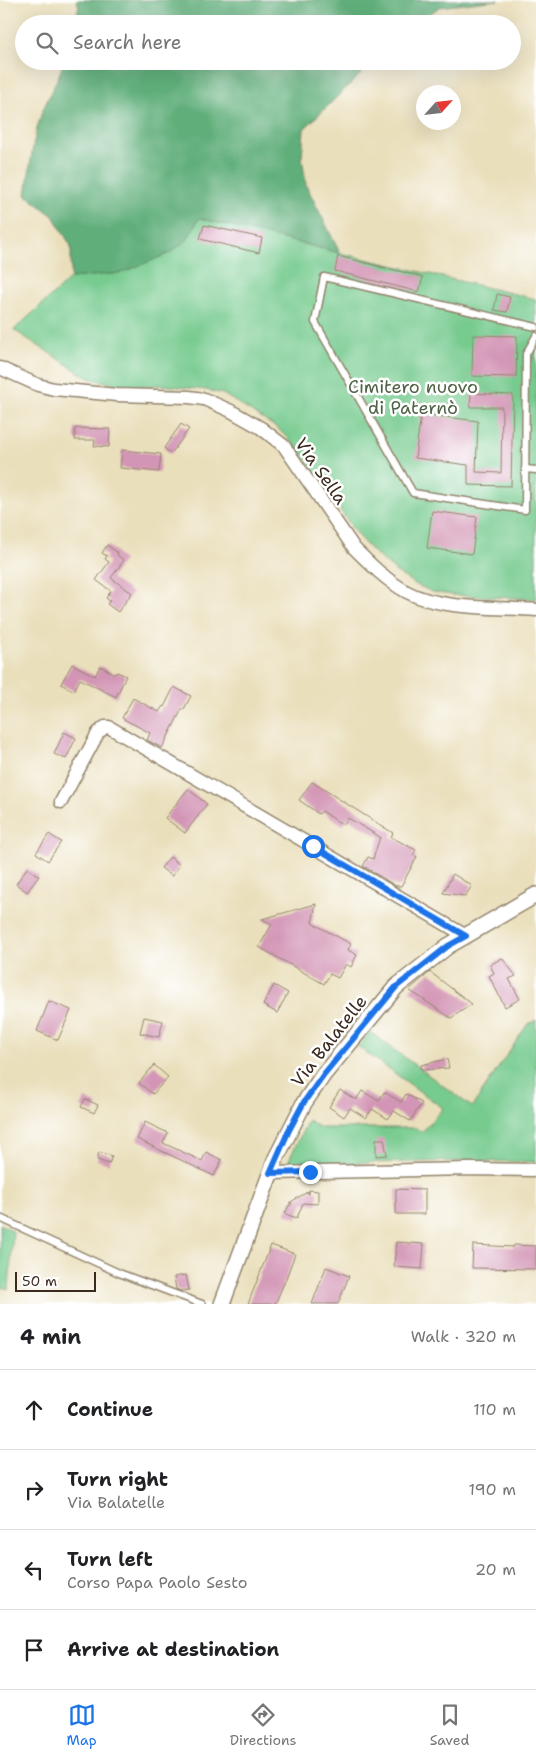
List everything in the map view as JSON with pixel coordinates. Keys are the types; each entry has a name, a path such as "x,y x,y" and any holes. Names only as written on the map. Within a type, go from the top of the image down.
{"street":[{"name":"Via Sella","path":"0,368 22,379 54,389 117,395 189,397 204,399 217,404 261,428 284,446 293,456 338,527 354,548 382,574 407,592 446,604 536,610"},
{"path":"60,802 98,732 105,727 109,727 466,936"},
{"name":"Via Balatelle","path":"222,1304 270,1173 289,1130 304,1102 324,1074 396,987 448,946 536,895"},
{"path":"270,1173 469,1169 536,1170"}],"lane":[{"path":"536,327 324,277 315,322 413,494 525,510 526,354 536,336"},
{"path":"525,469 536,470"},
{"path":"0,1218 119,1272 202,1304"}],"green space":[{"path":"76,0 498,0 439,7 429,15 76,15 79,6"},
{"path":"61,70 365,70 304,129 302,157 306,185 340,253 199,218 187,240 170,253 121,273 71,278 71,246 53,216 26,195 35,134"},
{"name":"Cimitero nuovo di Paternò","path":"199,218 536,299 536,599 452,595 432,592 415,584 399,574 373,552 357,535 306,459 277,428 223,394 162,385 127,387 88,378 14,330 71,278 121,273 187,240"},
{"path":"536,1020 536,1162 469,1161 287,1164 308,1120 321,1128 416,1128 422,1132 443,1108 358,1047 370,1032 472,1107 527,1025"},
{"path":"0,1224 13,1231 9,1289 0,1287"}],"building":[{"path":"204,225 262,238 259,253 200,239"},
{"path":"338,256 423,277 419,292 335,271"},
{"path":"497,294 510,297 507,312 494,310"},
{"path":"473,335 517,336 516,377 472,376"},
{"path":"471,393 513,395 511,486 468,485 468,465 415,458 421,414 478,421 476,472 501,473 502,407 470,407"},
{"path":"181,424 189,429 171,454 164,448"},
{"path":"75,428 110,429 109,447 94,446 95,440 75,440"},
{"path":"122,450 161,454 159,472 120,468"},
{"path":"432,511 477,517 472,554 427,548"},
{"path":"107,545 124,560 111,578 132,593 118,612 107,604 110,601 106,598 111,591 96,580 109,562 105,559 107,556 102,553"},
{"path":"72,664 95,676 100,666 115,674 117,672 126,676 116,697 80,679 74,691 61,684"},
{"path":"174,687 191,696 184,709 182,709 162,748 147,740 150,733 122,718 133,698 159,712 164,707"},
{"path":"64,732 76,738 66,759 54,754"},
{"path":"312,782 393,833 391,837 416,850 413,855 417,857 401,886 396,886 363,866 368,857 373,859 380,837 348,818 343,825 322,811 319,814 299,800"},
{"path":"188,789 207,804 185,833 165,818"},
{"path":"49,834 61,842 48,861 36,853"},
{"path":"170,857 180,865 172,876 161,868"},
{"path":"27,868 39,876 27,892 16,884"},
{"path":"453,874 472,886 465,896 443,893"},
{"path":"316,904 312,923 351,944 348,950 357,955 351,967 346,964 338,978 330,974 324,984 259,947 272,924 262,919"},
{"path":"502,958 516,976 509,979 520,999 505,1007 489,976 494,973 490,965"},
{"path":"430,972 472,1004 451,1018 409,990"},
{"path":"274,985 288,993 277,1013 263,1005"},
{"path":"49,1001 71,1010 58,1040 37,1031"},
{"path":"144,1017 163,1021 159,1037 140,1033"},
{"path":"447,1059 449,1068 422,1070 421,1065"},
{"path":"154,1065 168,1077 153,1094 139,1083"},
{"path":"340,1090 356,1100 362,1091 379,1101 384,1092 401,1102 406,1094 422,1103 410,1121 394,1111 388,1119 372,1109 366,1118 350,1108 344,1117 329,1107"},
{"path":"85,1099 98,1105 94,1113 81,1107"},
{"path":"145,1122 168,1133 163,1143 202,1161 206,1152 222,1160 214,1176 137,1139"},
{"path":"376,1139 384,1139 387,1155 376,1156"},
{"path":"99,1152 112,1156 109,1164 97,1160"},
{"path":"396,1189 425,1190 425,1214 396,1214"},
{"path":"309,1190 318,1191 318,1204 303,1203 297,1218 285,1214 292,1203 289,1203"},
{"path":"396,1242 424,1244 422,1269 394,1267"},
{"path":"271,1245 295,1254 285,1281 275,1304 248,1304"},
{"path":"473,1245 536,1246 536,1269 472,1268"},
{"path":"326,1267 349,1276 338,1304 312,1304"},
{"path":"186,1275 189,1290 181,1291 176,1289 174,1277"}],"route":[{"path":"310,1172 270,1173 304,1102 324,1074 396,987 448,946 466,936 313,846"}]}
